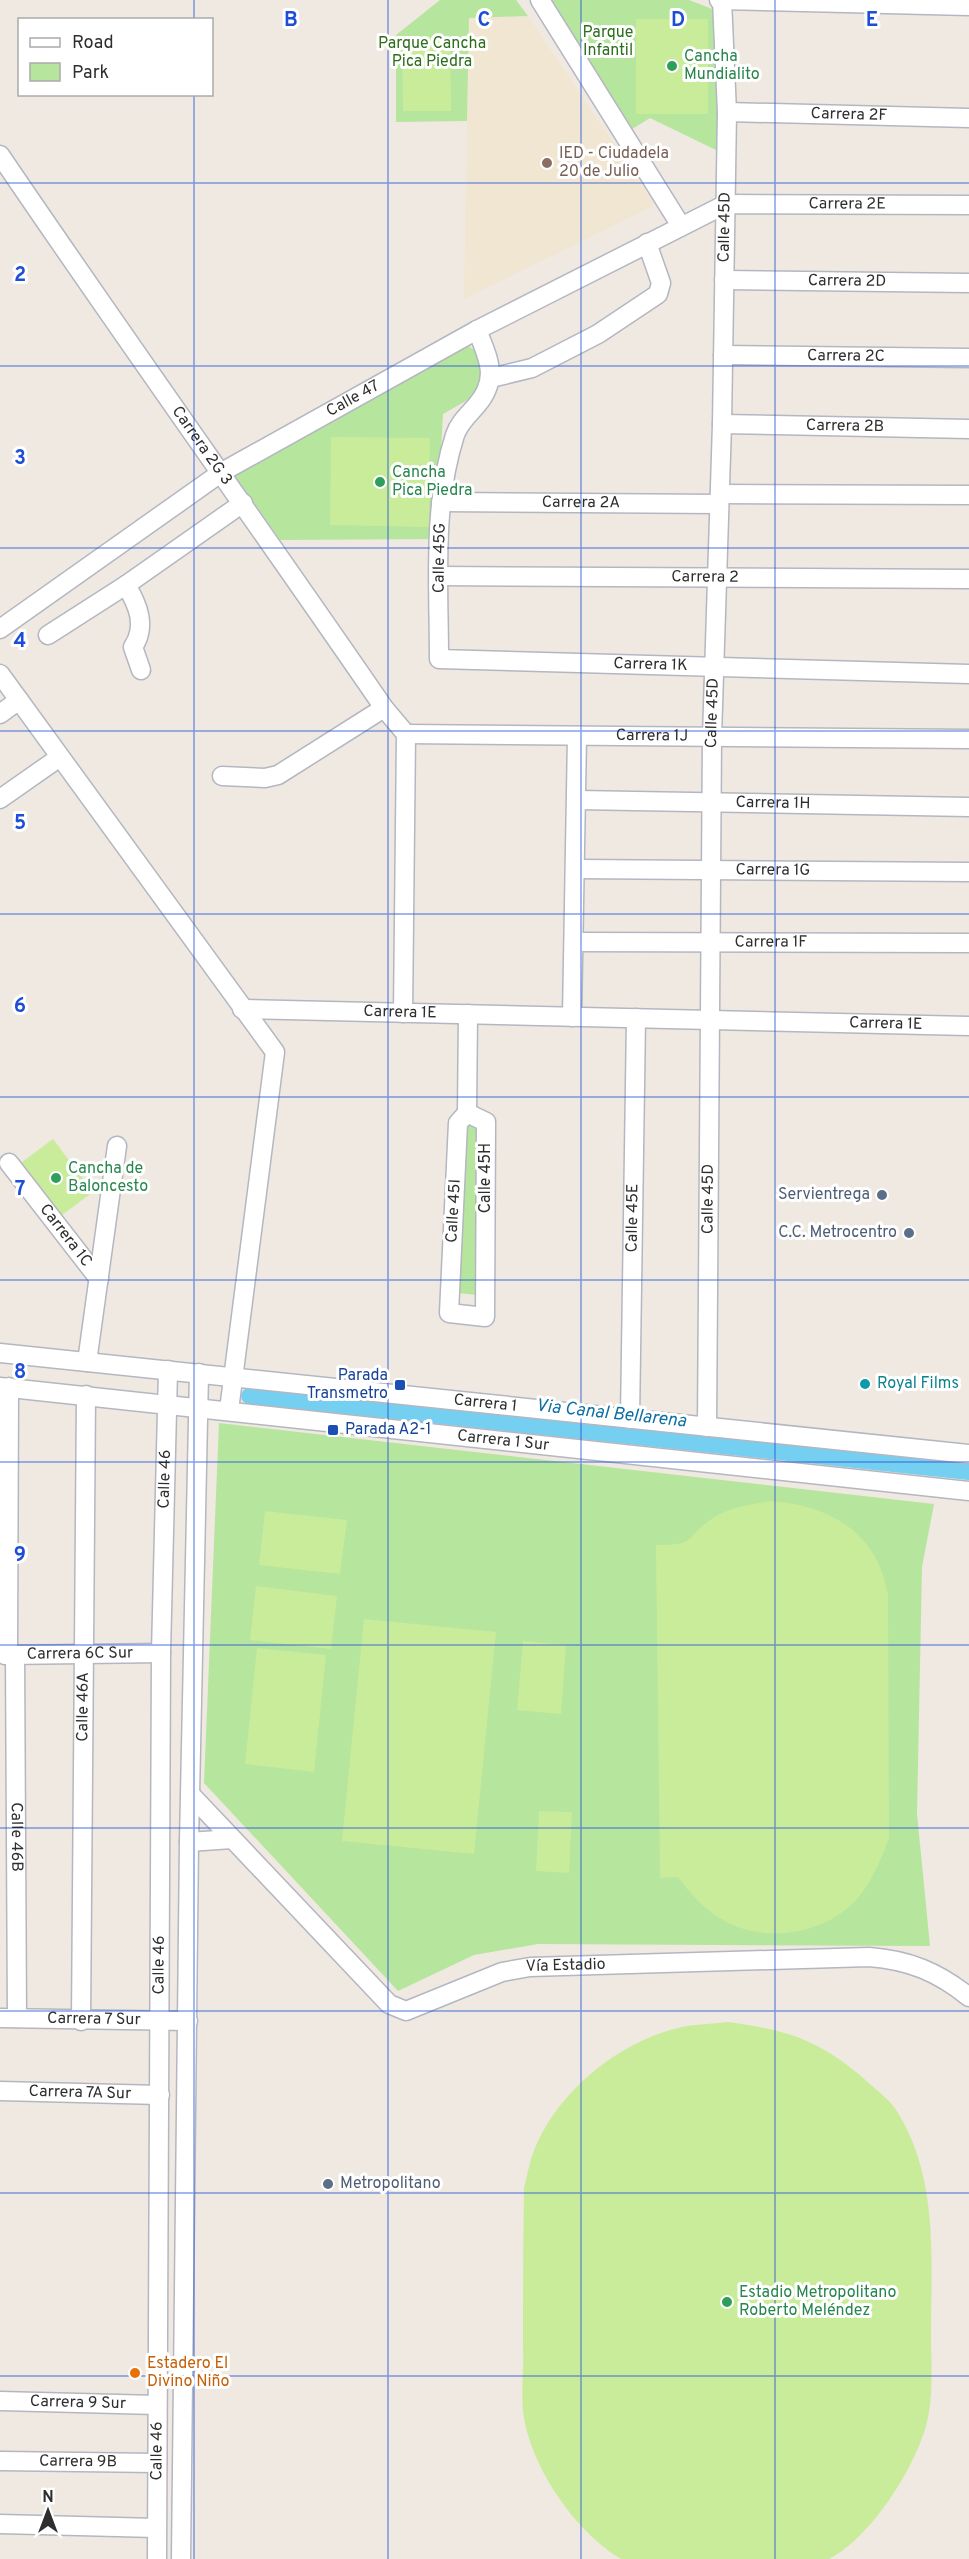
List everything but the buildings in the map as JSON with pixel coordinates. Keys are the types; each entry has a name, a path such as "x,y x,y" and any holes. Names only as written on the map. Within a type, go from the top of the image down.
{"street":[{"path":"540,0 681,226"},
{"path":"721,0 937,3 969,6"},
{"name":"Calle 45D","path":"706,1427 712,737 722,424 727,112 721,0"},
{"name":"Carrera 2F","path":"727,112 969,118"},
{"name":"Carrera 2G 3","path":"0,155 120,333 222,472 384,708 406,734"},
{"name":"Calle 47","path":"0,629 222,472 477,330 726,204"},
{"name":"Carrera 2E","path":"726,204 969,205"},
{"path":"477,330 489,361 491,378 532,368 598,334 658,294 661,284 647,243"},
{"name":"Carrera 2D","path":"724,280 969,283"},
{"name":"Carrera 2C","path":"723,355 969,358"},
{"name":"Calle 45G","path":"439,659 441,502 449,455 458,426 480,402 491,378"},
{"name":"Carrera 2B","path":"722,424 969,429"},
{"name":"Carrera 2A","path":"441,502 969,495"},
{"path":"48,635 126,585 243,503"},
{"name":"Carrera 2","path":"439,576 969,579"},
{"path":"126,585 137,603 140,637 133,647 141,670"},
{"name":"Carrera 1K","path":"439,659 969,674"},
{"path":"0,674 275,1052 229,1410"},
{"path":"0,714 19,700"},
{"path":"222,776 265,778 278,775 384,708"},
{"path":"403,1013 406,734"},
{"name":"Carrera 1J","path":"406,734 969,739"},
{"path":"572,1017 577,868 577,736"},
{"path":"0,799 60,757"},
{"name":"Carrera 1H","path":"577,800 969,807"},
{"name":"Carrera 1G","path":"577,868 969,872"},
{"name":"Carrera 1F","path":"575,942 969,943"},
{"name":"Carrera 1E","path":"242,1009 969,1026"},
{"path":"467,1113 468,1014"},
{"name":"Calle 45E","path":"630,1419 636,1018"},
{"name":"Calle 45I","path":"467,1113 458,1123 449,1313 485,1317"},
{"name":"Calle 45H","path":"467,1113 486,1122 485,1317"},
{"path":"87,1362 117,1146"},
{"name":"Carrera 1C","path":"9,1163 99,1279"},
{"name":"Carrera 1","path":"0,1353 969,1454"},
{"name":"Calle 46","path":"157,2559 161,1653 168,1370"},
{"name":"Calle 46","path":"181,2559 189,1842 199,1373"},
{"name":"Carrera 1 Sur","path":"4,1387 969,1491"},
{"name":"Calle 46B","path":"4,1387 8,1655 9,2018"},
{"name":"Calle 46A","path":"81,2021 86,1653 86,1395"},
{"name":"Carrera 6C Sur","path":"8,1655 161,1653"},
{"name":"Vía Estadio","path":"190,1795 389,2004 406,2011 502,1972 530,1967 869,1957 916,1965 950,1982 969,1997"},
{"path":"189,1842 232,1839"},
{"name":"Carrera 7 Sur","path":"9,2018 188,2021"},
{"name":"Carrera 7A Sur","path":"0,2091 160,2095"},
{"name":"Carrera 9 Sur","path":"0,2401 157,2405"},
{"name":"Carrera 9B","path":"0,2461 157,2463"},
{"path":"0,2524 156,2528"}],"shaded area":[{"name":"IED - Ciudadela 20 de Julio","path":"528,16 655,205 464,299 469,18"}],"green space":[{"name":"Parque Cancha Pica Piedra","path":"440,0 516,0 528,16 469,18 467,121 396,122 396,35"},
{"name":"Parque Infantil","path":"549,0 689,0 715,10 720,152 650,118 632,129"},
{"name":"Cancha Mundialito","path":"636,19 708,19 708,114 636,114"},
{"path":"450,37 451,111 403,111 402,38"},
{"path":"468,346 478,352 486,376 478,394 443,414 436,539 280,540 233,473 442,358"},
{"name":"Cancha Pica Piedra","path":"331,437 430,438 429,527 330,525"},
{"path":"465,1124 480,1124 478,1295 457,1293"},
{"name":"Cancha de Baloncesto","path":"53,1139 93,1192 58,1218 18,1165"},
{"path":"219,1423 934,1504 922,1567 917,1814 930,1946 538,1944 474,1955 398,1991 204,1783"},
{"path":"771,1501 813,1509 848,1526 874,1554 888,1595 889,1838 867,1885 844,1911 812,1927 795,1932 777,1933 741,1928 725,1921 693,1896 678,1877 660,1878 656,1545 685,1542 719,1514 741,1506"},
{"path":"265,1511 347,1520 340,1574 259,1565"},
{"path":"256,1586 337,1596 331,1649 250,1640"},
{"path":"364,1619 496,1632 474,1854 342,1841"},
{"path":"523,1641 566,1645 561,1714 517,1710"},
{"path":"257,1648 326,1655 314,1772 245,1764"},
{"path":"539,1811 572,1812 569,1873 536,1871"},
{"name":"Estadio Metropolitano Roberto Meléndez","path":"727,2022 787,2034 820,2048 853,2069 889,2101 898,2113 911,2139 920,2165 930,2221 931,2381 929,2415 911,2463 888,2501 860,2535 845,2549 829,2559 621,2559 604,2547 571,2515 545,2474 534,2453 527,2432 522,2396 524,2188 532,2157 543,2131 557,2110 592,2072 635,2044 658,2034 687,2026"}],"waterway":[{"name":"Via Canal Bellarena","path":"249,1396 969,1472"}],"place":[{"name":"Cancha Mundialito","path":"672,66"},
{"name":"IED - Ciudadela 20 de Julio","path":"547,163"},
{"name":"Cancha Pica Piedra","path":"380,482"},
{"name":"Cancha de Baloncesto","path":"56,1178"},
{"name":"Servientrega","path":"882,1195"},
{"name":"C.C. Metrocentro","path":"909,1233"},
{"name":"Royal Films","path":"865,1384"},
{"name":"Parada Transmetro","path":"400,1385"},
{"name":"Parada A2-1","path":"333,1430"},
{"name":"Metropolitano","path":"328,2184"},
{"name":"Estadio Metropolitano Roberto Meléndez","path":"727,2302"},
{"name":"Estadero El Divino Niño","path":"135,2373"}]}
